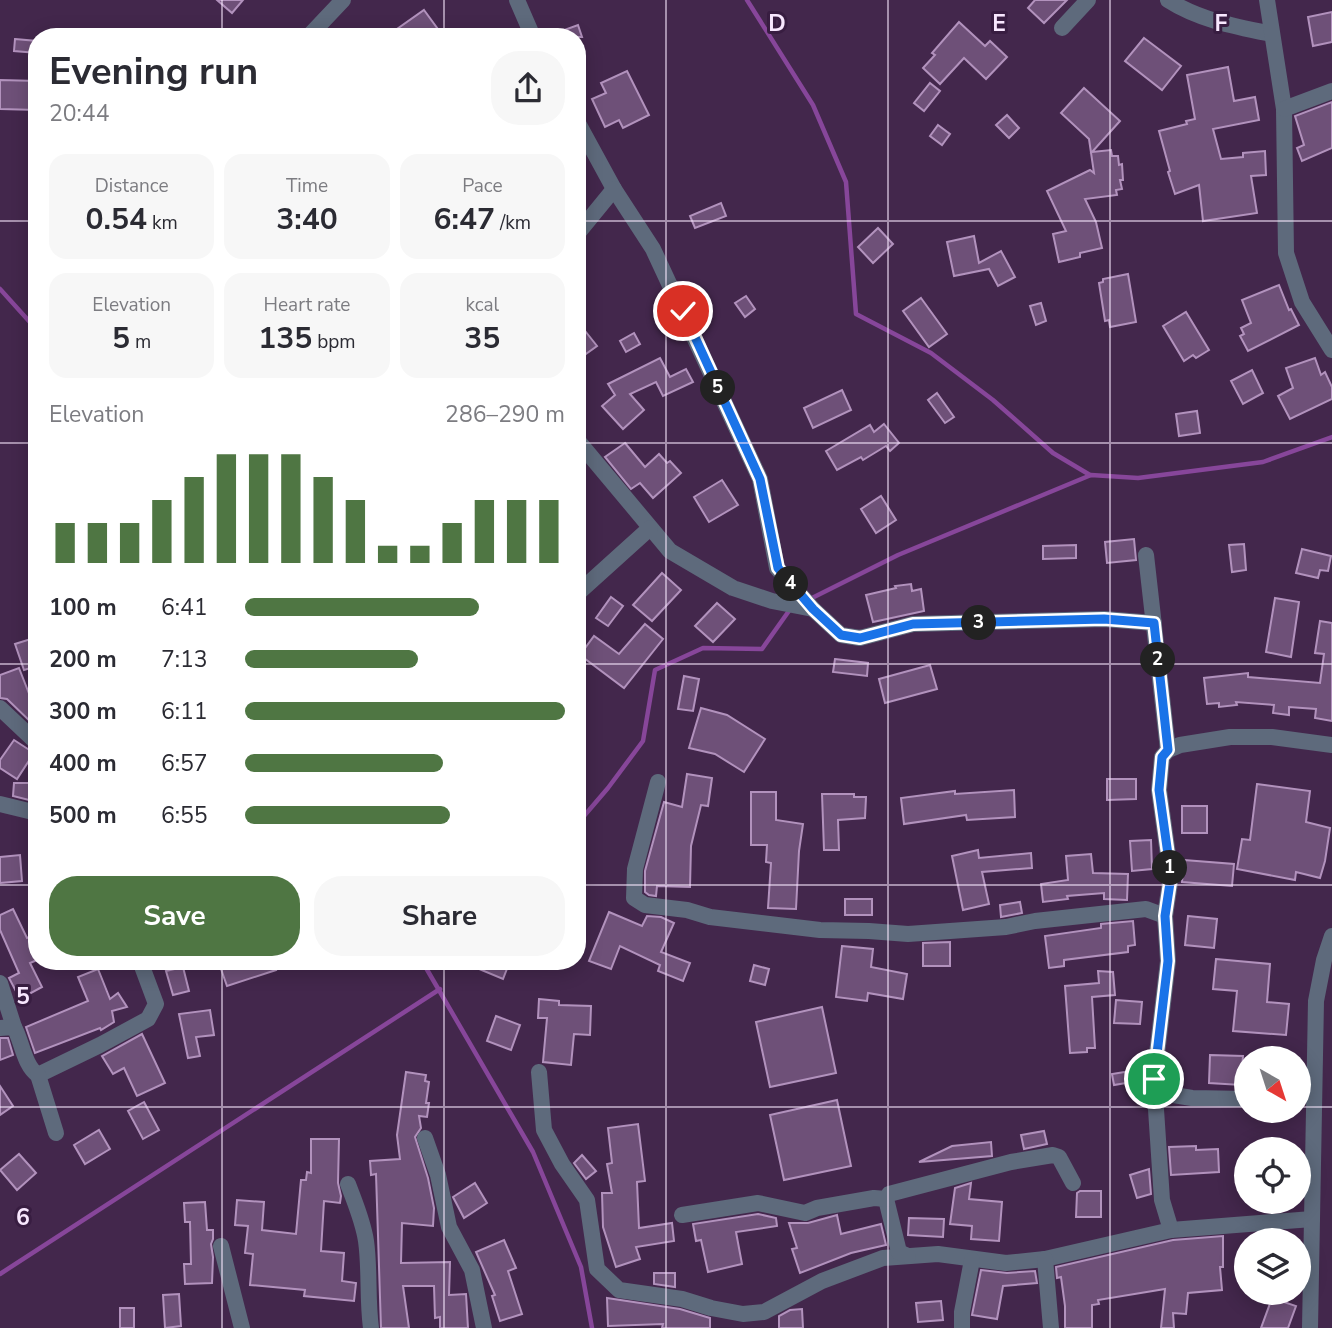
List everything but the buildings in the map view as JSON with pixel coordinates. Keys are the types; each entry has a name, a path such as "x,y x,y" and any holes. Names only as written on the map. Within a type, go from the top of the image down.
{"street":[{"path":"317,28 343,0"},
{"path":"517,0 529,28"},
{"path":"1062,28 1088,0"},
{"path":"1168,0 1184,10 1272,34"},
{"path":"1266,0 1284,108 1286,253 1302,302 1332,350"},
{"path":"1284,108 1332,91"},
{"path":"586,138 614,189 653,249 760,479 778,568 813,609 841,635 860,638 913,624 1104,619 1154,623"},
{"path":"586,223 614,189"},
{"path":"586,451 670,551 733,588 772,601 813,609"},
{"path":"586,586 650,528"},
{"path":"1146,555 1168,750"},
{"path":"0,708 28,734"},
{"path":"1171,1230 1162,1200 1154,1079 1168,961 1165,916 1171,876 1159,790 1162,757 1168,750 1180,745 1230,737 1272,737 1332,745"},
{"path":"658,782 635,869 634,898 645,905 687,910 710,917 820,930 908,934 1006,927 1035,921 1146,909 1165,916"},
{"path":"0,804 28,811"},
{"path":"1310,1328 1316,1001 1332,936"},
{"path":"37,1075 148,1019 156,1004 143,970"},
{"path":"0,984 7,1027 20,1038 31,1070 37,1075 56,1133"},
{"path":"539,1072 544,1130 562,1164 587,1200 597,1269 619,1290 682,1299 711,1308 743,1314 764,1312 822,1282 883,1258 938,1254 1006,1263 1045,1259 1171,1230 1312,1219"},
{"path":"1155,1092 1192,1098 1234,1099"},
{"path":"425,1138 438,1175 449,1227 472,1270 484,1328"},
{"path":"908,1256 899,1252 886,1199 889,1194 962,1174 1053,1155 1059,1157 1073,1183"},
{"path":"348,1184 362,1217 367,1242 371,1328"},
{"path":"682,1215 758,1203 805,1213 817,1208 874,1198 886,1199"},
{"path":"221,1246 242,1328"},
{"path":"1045,1259 1051,1328"},
{"path":"962,1328 962,1312 972,1260"}],"waterway":[{"path":"747,0 813,105 846,182 856,314 931,353 993,400 1053,453 1090,475"},
{"path":"0,289 28,320"},
{"path":"808,600 898,555 1091,475 1138,478 1263,462 1332,437"},
{"path":"586,814 643,741 655,670 703,648 762,649 791,608"},
{"path":"427,970 533,1152 581,1267 592,1328"},
{"path":"0,1274 440,989"}],"route":[{"path":"683,311 760,479 778,568 813,609 841,635 860,638 913,624 1104,619 1154,623 1168,750 1162,757 1159,790 1171,876 1165,916 1168,961 1154,1079"}]}
